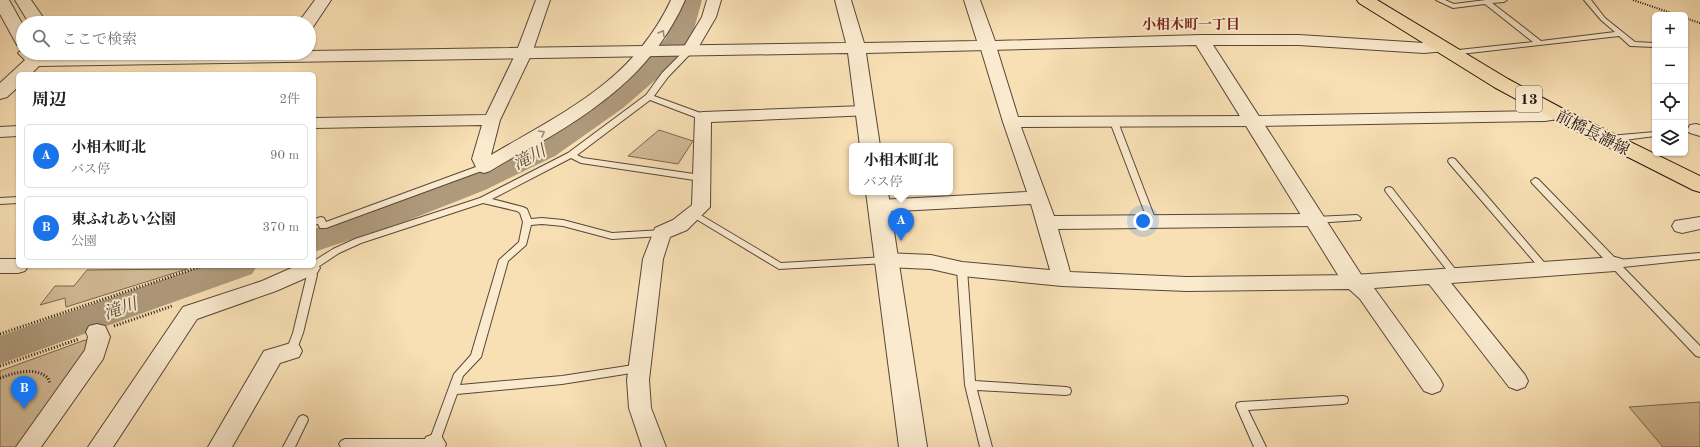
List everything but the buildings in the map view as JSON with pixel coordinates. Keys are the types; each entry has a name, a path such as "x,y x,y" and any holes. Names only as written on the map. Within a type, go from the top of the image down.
{"main road":[{"name":"前橋長瀞線","path":"1365,0 1445,50 1558,114 1700,185"}],"street":[{"path":"1,0 16,27"},
{"path":"23,0 33,16"},
{"path":"312,16 323,0"},
{"path":"543,0 524,53 492,120 481,159 484,167 500,156 542,134 582,108 652,51 678,0"},
{"path":"687,50 709,17 714,0"},
{"path":"833,0 853,39"},
{"path":"843,0 853,39 869,143"},
{"path":"972,0 988,46 1011,122 1047,223 1062,279"},
{"path":"316,55 687,50 853,39 988,46 1201,40 1299,40 1445,50"},
{"path":"1201,40 1254,121 1354,282 1367,294 1432,386"},
{"path":"23,72 32,60"},
{"path":"272,72 281,60"},
{"path":"0,93 16,79"},
{"path":"654,447 640,408 638,380 653,259 662,233 680,225 701,207 703,117 864,111"},
{"path":"1011,122 1254,121 1545,116 1558,114"},
{"path":"316,123 492,120"},
{"path":"0,132 16,131"},
{"path":"913,447 878,199 1038,198"},
{"path":"1047,223 1315,220"},
{"path":"1682,226 1700,224"},
{"path":"886,260 932,262 962,269 1062,279 1187,284 1354,282 1546,270 1615,264"},
{"path":"0,266 16,266"},
{"path":"100,447 190,313 269,286 308,268"},
{"path":"1446,276 1517,381"},
{"path":"28,447 96,354 99,337 97,332"},
{"path":"220,447 272,357 291,351"}],"lane":[{"path":"1439,0 1453,6 1504,0"},
{"path":"1587,0 1620,34 1636,45 1652,45"},
{"path":"1486,2 1539,43"},
{"path":"1445,50 1539,43 1620,34"},
{"path":"316,264 336,251 358,241 482,200 571,155 649,97 665,75 687,50"},
{"path":"649,97 703,117"},
{"path":"1114,122 1152,221"},
{"path":"1608,139 1652,134"},
{"path":"571,155 581,160 701,178"},
{"path":"1452,160 1546,270"},
{"path":"316,221 321,220 323,226 484,167"},
{"path":"1535,181 1700,353"},
{"path":"1389,190 1446,276"},
{"path":"0,201 16,200"},
{"path":"345,444 434,446 459,374 476,357 504,260 523,243 527,222 524,211 518,207 504,206 482,200"},
{"path":"694,214 779,266 886,260"},
{"path":"1315,220 1357,218"},
{"path":"527,222 542,221 563,223 612,236 662,233"},
{"path":"1615,264 1700,256"},
{"path":"291,351 298,333 312,275 312,268"},
{"path":"962,269 970,386 986,447"},
{"path":"453,390 562,380 640,368"},
{"path":"970,386 1066,391"},
{"path":"1260,447 1241,406 1343,400"},
{"path":"289,447 303,420"}],"path":[{"path":"1633,0 1668,12"},
{"path":"1688,19 1700,23"},
{"path":"0,334 196,268"},
{"path":"0,366 179,304"},
{"path":"0,378 14,372 32,370 44,374 50,381 50,388"}],"shaded area":[{"path":"659,130 693,141 678,164 628,156"},
{"path":"187,269 66,307 65,298 40,305 55,286 74,286 87,270"},
{"path":"85,340 91,344 18,447 0,447 0,371"},
{"path":"1700,402 1700,447 1663,447 1629,407"}],"waterway":[{"name":"滝川","path":"316,240 393,214 474,183 545,150 613,102 659,63 678,40 690,0"},
{"name":"滝川","path":"0,350 234,268"}],"place":[{"name":"小相木町北","path":"901,241"},
{"name":"東ふれあい公園","path":"24,409"}],"district":[{"name":"小相木町一丁目","path":"1191,24"}]}
